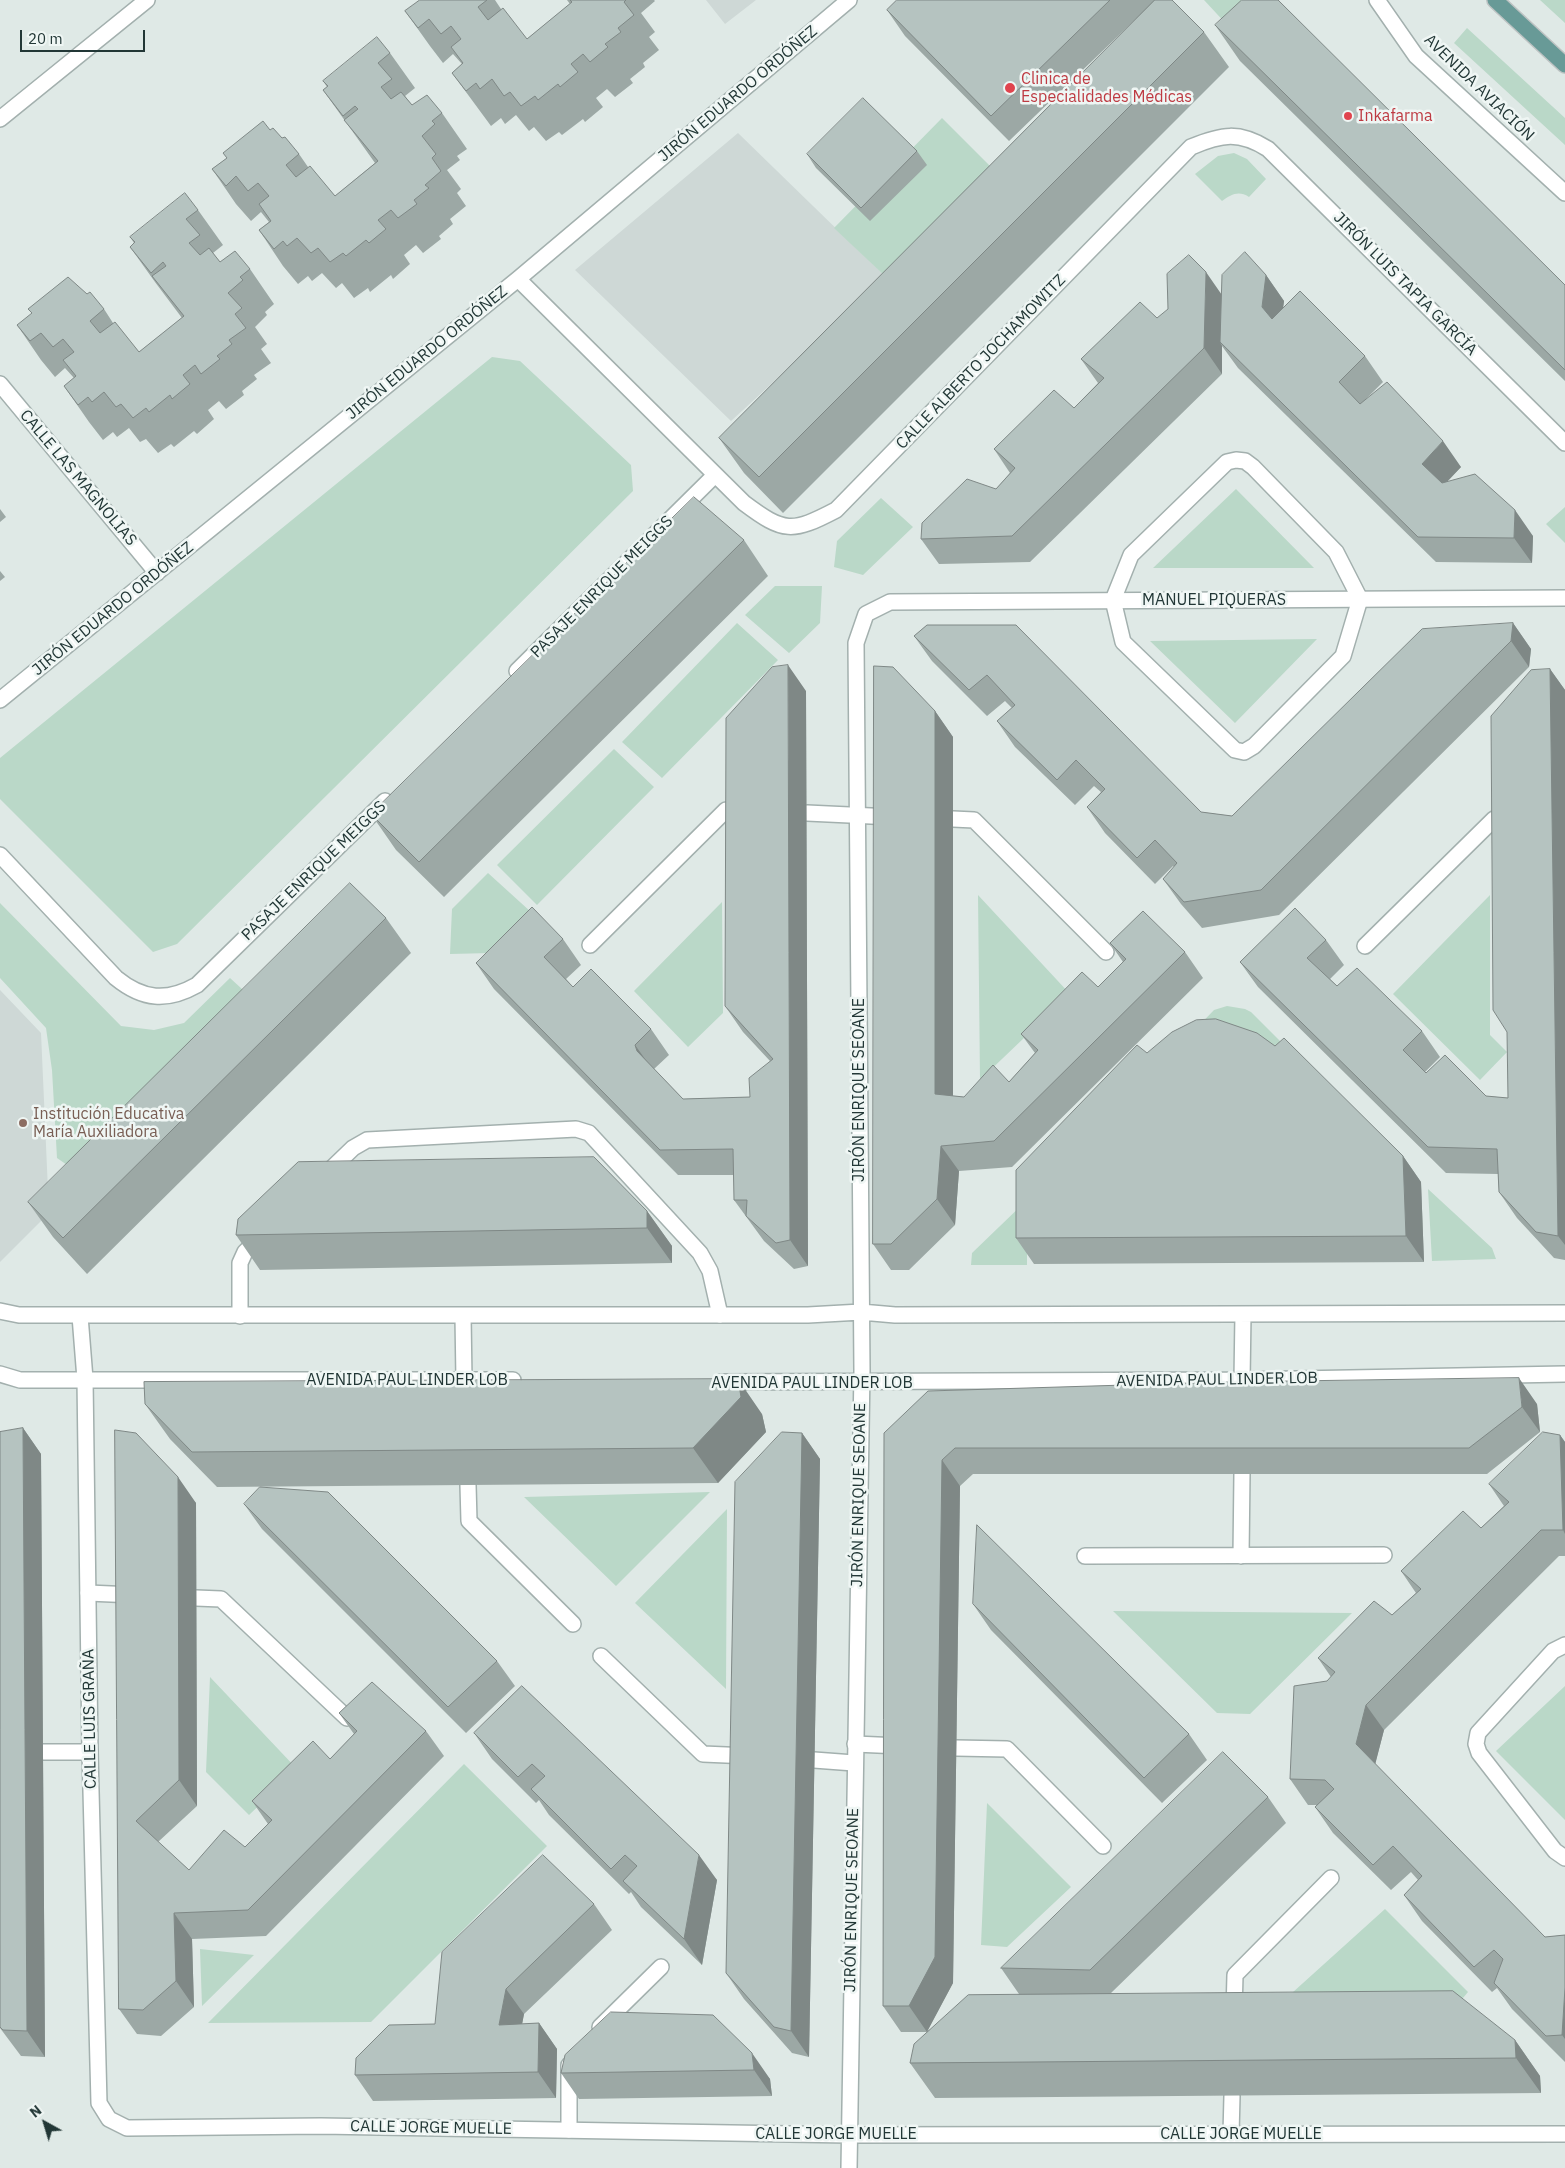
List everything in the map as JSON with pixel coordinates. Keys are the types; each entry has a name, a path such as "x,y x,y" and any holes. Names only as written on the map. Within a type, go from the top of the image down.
{"main road":[{"path":"1496,0 1565,65"}],"street":[{"path":"0,119 147,0"},
{"name":"JIRÓN EDUARDO ORDÓÑEZ","path":"0,700 518,278 848,0"},
{"name":"AVENIDA AVIACIÓN","path":"1377,0 1416,56 1565,193"},
{"name":"CALLE ALBERTO JOCHAMOWITZ","path":"518,278 744,503 766,519 784,527 810,523 836,510 1191,147 1213,138 1239,136"},
{"name":"JIRÓN LUIS TAPIA GARCÍA","path":"1239,136 1252,139 1268,149 1565,443"},
{"name":"CALLE LAS MAGNOLIAS","path":"0,384 157,573"},
{"path":"1236,460 1245,461 1253,467 1336,552 1360,599 1343,656 1254,746 1244,752 1235,750 1123,642 1113,600 1131,555 1227,462 1236,460"},
{"name":"PASAJE ENRIQUE MEIGGS","path":"510,679 715,475"},
{"name":"MANUEL PIQUERAS","path":"866,614 890,602 1565,598"},
{"name":"JIRÓN ENRIQUE SEOANE","path":"849,2168 848,2135 861,1383 856,643 866,614"},
{"name":"PASAJE ENRIQUE MEIGGS","path":"0,855 116,978 133,990 159,997 183,993 196,985 396,791"},
{"path":"590,945 726,810 744,810"},
{"path":"807,813 892,817"},
{"path":"1365,946 1494,818 1509,818"},
{"path":"953,819 974,820 1106,952"},
{"path":"316,1183 352,1148 367,1140 576,1129 583,1131 589,1133 700,1253 710,1271 720,1315"},
{"path":"240,1316 240,1264 245,1252 273,1224"},
{"path":"0,1311 19,1316 720,1315 861,1312 895,1315 1565,1313"},
{"path":"1242,1397 1243,1314"},
{"name":"CALLE LUIS GRAÑA","path":"80,1316 85,1379 90,1752 99,2103 109,2119"},
{"path":"463,1316 465,1400"},
{"name":"AVENIDA PAUL LINDER LOB","path":"0,1374 20,1380 523,1380"},
{"name":"AVENIDA PAUL LINDER LOB","path":"702,1382 861,1383 1242,1380 1565,1374"},
{"path":"1241,1556 1242,1473"},
{"path":"468,1485 469,1521 573,1624"},
{"path":"1085,1556 1384,1555"},
{"path":"88,1593 134,1595"},
{"path":"196,1598 221,1599 347,1718"},
{"path":"1565,1645 1553,1651 1478,1733 1476,1744 1479,1753 1549,1844 1565,1858"},
{"path":"601,1656 703,1754 749,1756"},
{"path":"855,1744 900,1746"},
{"path":"956,1748 1007,1749 1103,1846"},
{"path":"43,1752 90,1752"},
{"path":"814,1760 854,1763"},
{"path":"1234,2028 1235,1975 1331,1878"},
{"path":"590,2036 661,1967"},
{"path":"569,2130 569,2057 576,2050"},
{"path":"1230,2134 1232,2096"},
{"name":"CALLE JORGE MUELLE","path":"109,2119 127,2128 321,2126 848,2135 1565,2134"}],"shaded area":[{"path":"706,0 756,0 725,24"},
{"path":"738,133 887,278 731,421 575,270"},
{"name":"Institución Educativa María Auxiliadora","path":"0,990 41,1033 49,1213 0,1262"}],"green space":[{"path":"1204,0 1277,0 1242,41"},
{"path":"1540,0 1565,0 1565,23"},
{"path":"1467,28 1565,118 1565,145 1454,43"},
{"path":"942,118 994,170 887,278 834,228"},
{"path":"1234,153 1247,159 1266,179 1249,197 1238,194 1222,201 1195,174 1218,156"},
{"path":"492,357 520,361 631,465 633,491 177,944 153,952 0,799 0,758"},
{"path":"1236,489 1314,568 1153,568"},
{"path":"881,498 913,527 863,575 834,567 837,541"},
{"path":"1565,507 1565,543 1546,524"},
{"path":"775,586 822,586 820,623 789,653 745,615"},
{"path":"737,623 778,660 662,778 622,742"},
{"path":"1317,639 1235,723 1150,641"},
{"path":"614,749 654,787 537,905 497,865"},
{"path":"488,873 531,912 491,953 450,954 452,909"},
{"path":"978,895 1070,994 980,1080"},
{"path":"1490,895 1490,1035 1507,1052 1480,1080 1393,994"},
{"path":"722,902 723,1013 688,1047 634,991"},
{"path":"0,903 121,1026 154,1030 184,1023 230,978 254,1000 80,1174 57,1158 52,1070 46,1028 0,978"},
{"path":"1227,1006 1251,1012 1301,1062 1158,1068 1214,1010"},
{"path":"1428,1189 1492,1248 1496,1259 1432,1261"},
{"path":"1027,1200 1027,1265 971,1265 972,1253"},
{"path":"710,1492 616,1586 524,1497"},
{"path":"727,1509 726,1689 635,1603"},
{"path":"1113,1611 1352,1613 1250,1714 1217,1713"},
{"path":"210,1677 297,1769 249,1815 206,1772"},
{"path":"1565,1686 1565,1820 1496,1751"},
{"path":"464,1764 547,1846 371,2022 208,2023"},
{"path":"987,1803 1071,1887 1007,1947 981,1945"},
{"path":"1385,1909 1468,1992 1458,2004 1282,2002"},
{"path":"200,1949 254,1955 202,2006"}],"building":[{"path":"420,0 487,0 478,7 488,20 503,8 527,39 572,2 570,0 626,0 624,2 634,15 618,28 621,32 605,44 608,47 590,62 583,54 571,64 578,72 560,87 558,84 538,100 535,96 521,106 510,92 504,96 492,79 480,89 476,83 466,91 452,73 463,63 451,47 461,39 451,26 441,34 429,19 418,28 405,11"},
{"name":"Clinica de Especialidades Médicas","path":"897,0 1110,0 991,116 887,10"},
{"path":"1155,0 1172,0 1204,32 759,477 719,438"},
{"path":"1242,0 1278,0 1565,285 1565,370 1215,25"},
{"path":"377,37 390,53 378,63 392,79 381,87 391,99 401,92 412,105 427,95 442,113 432,121 435,124 422,136 436,154 432,158 441,171 425,185 429,188 414,200 417,204 398,218 391,210 378,220 386,229 369,243 366,240 346,256 343,253 330,262 318,248 311,253 297,238 287,246 283,241 274,249 259,230 271,221 259,204 269,196 258,183 248,191 236,176 226,186 212,169 227,158 223,153 263,121 270,130 273,128 282,138 285,137 299,154 286,165 296,177 310,166 335,196 378,161 344,120 358,109 355,106 343,116 323,90 328,86 323,81"},
{"path":"863,98 917,151 861,208 807,154"},
{"path":"185,193 198,210 186,219 200,235 189,243 200,255 209,248 220,262 235,251 250,269 240,277 243,280 228,293 242,308 235,314 246,328 229,340 232,344 217,356 220,359 201,374 195,365 183,375 190,384 172,399 170,395 149,412 146,408 133,418 121,404 116,407 104,392 92,402 88,397 78,405 64,386 76,376 63,360 74,352 63,339 53,347 41,333 30,341 17,325 32,313 28,309 68,277 87,294 90,292 104,309 90,321 100,333 115,322 139,352 184,316 152,276 166,266 163,262 151,273 130,247 135,242 130,237"},
{"path":"1245,252 1266,275 1262,307 1272,319 1300,291 1365,356 1339,382 1360,404 1387,382 1443,441 1422,464 1442,483 1475,474 1515,510 1514,538 1418,537 1220,342 1222,275"},
{"path":"1189,255 1206,272 1204,348 1012,536 921,539 922,523 967,479 996,489 1015,468 994,449 1054,390 1074,408 1104,378 1081,359 1140,302 1157,318 1168,309 1167,274"},
{"path":"694,497 744,540 419,862 371,814"},
{"path":"1513,623 1511,641 1261,890 1184,902 1163,879 1177,863 1155,840 1137,858 1087,807 1105,789 1076,760 1057,780 997,721 1015,705 987,675 969,690 914,636 927,625 1016,625 1201,812 1232,816 1422,629"},
{"path":"788,665 790,1240 776,1243 746,1216 747,1200 734,1200 733,1149 660,1150 476,963 532,907 563,939 544,957 573,987 591,969 651,1029 635,1045 637,1051 683,1099 750,1097 749,1078 773,1059 725,1006 726,718 772,667"},
{"path":"874,666 893,667 935,711 935,1094 964,1097 993,1065 1009,1082 1038,1050 1021,1034 1082,972 1098,987 1126,959 1110,943 1143,911 1185,952 994,1141 941,1146 937,1199 891,1244 873,1244"},
{"path":"1550,669 1558,1236 1536,1232 1499,1192 1497,1149 1428,1147 1240,962 1295,908 1326,940 1307,958 1337,986 1357,968 1422,1031 1403,1050 1426,1073 1445,1055 1486,1096 1508,1098 1507,1032 1493,1010 1491,716 1531,670"},
{"path":"350,883 386,918 63,1238 28,1202"},
{"path":"1216,1019 1257,1033 1275,1046 1284,1038 1403,1156 1406,1236 1016,1238 1016,1170 1137,1045 1147,1053 1172,1032 1196,1020"},
{"path":"594,1157 647,1211 647,1228 236,1235 238,1219 298,1162"},
{"path":"1519,1378 1522,1407 1469,1448 955,1448 942,1460 935,1957 909,2006 883,2006 884,1433 928,1391 1224,1382"},
{"path":"738,1379 741,1397 693,1448 192,1452 145,1404 144,1382"},
{"path":"23,1428 27,2031 3,2030 0,2027 0,1432"},
{"path":"115,1430 136,1433 178,1477 179,1780 136,1821 189,1870 224,1830 245,1847 272,1820 252,1801 313,1741 330,1759 357,1731 339,1713 372,1682 426,1731 248,1910 174,1913 176,1981 143,2010 119,2009"},
{"path":"782,1432 802,1433 791,2031 774,2027 726,1973 735,1482"},
{"path":"1543,1432 1560,1435 1563,1530 1541,1530 1366,1705 1356,1744 1545,1937 1565,1935 1565,1988 1562,2035 1546,2036 1494,1983 1503,1959 1494,1950 1474,1967 1404,1895 1422,1876 1393,1846 1373,1865 1315,1807 1334,1789 1325,1780 1290,1779 1294,1686 1327,1681 1335,1672 1318,1658 1374,1601 1392,1615 1421,1589 1401,1571 1463,1511 1481,1528 1509,1502 1489,1484"},
{"path":"260,1487 328,1492 497,1661 448,1707 244,1504"},
{"path":"977,1525 1189,1734 1144,1778 973,1604"},
{"path":"522,1686 699,1855 684,1939 623,1881 637,1866 625,1855 611,1869 531,1789 545,1776 532,1764 518,1777 474,1733"},
{"path":"1223,1752 1268,1797 1090,1970 1001,1968"},
{"path":"543,1855 594,1904 506,1989 499,2025 539,2023 538,2072 355,2075 356,2058 389,2025 435,2024 442,1952"},
{"path":"1453,1991 1515,2040 1516,2058 910,2063 914,2044 968,1995"},
{"path":"611,2012 713,2015 752,2053 754,2070 561,2073 565,2055"}],"place":[{"name":"Clinica de Especialidades Médicas","path":"1010,88"},
{"name":"Inkafarma","path":"1348,116"},
{"name":"Institución Educativa María Auxiliadora","path":"23,1123"}]}
